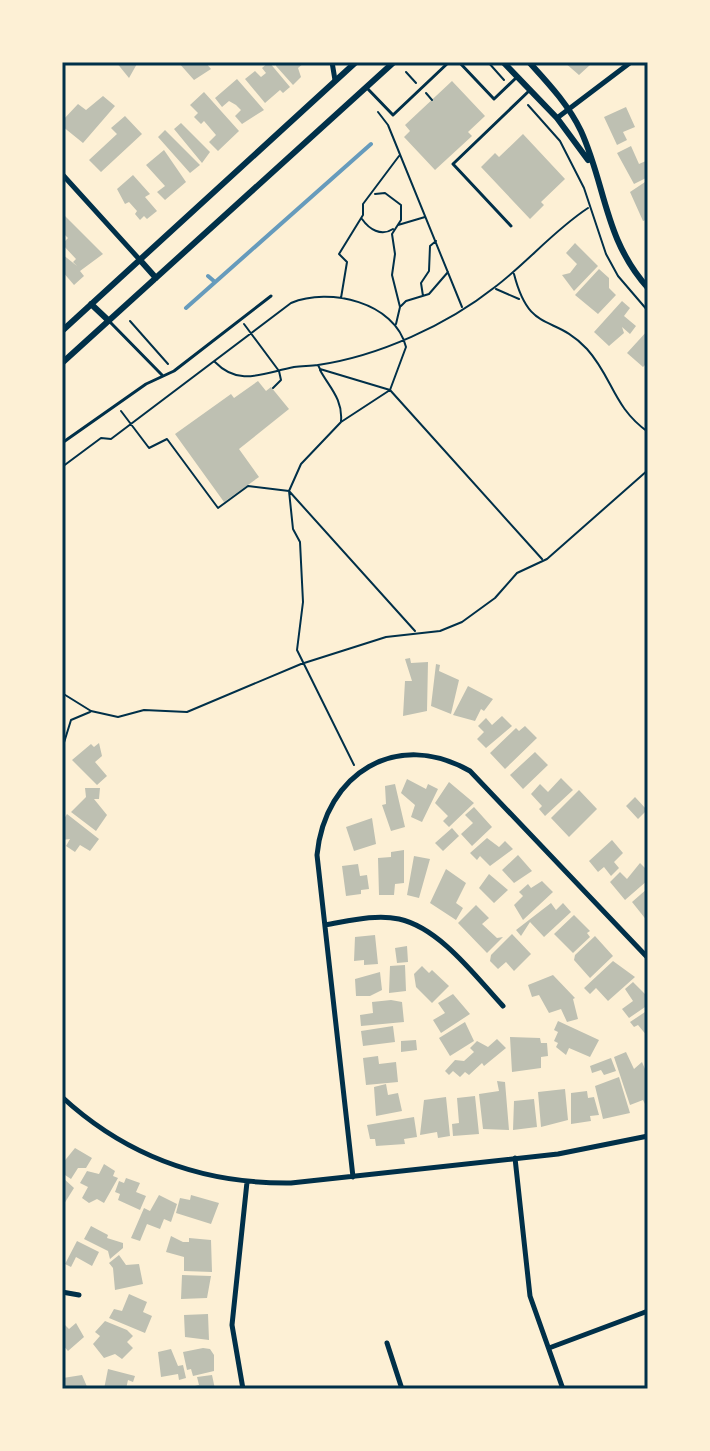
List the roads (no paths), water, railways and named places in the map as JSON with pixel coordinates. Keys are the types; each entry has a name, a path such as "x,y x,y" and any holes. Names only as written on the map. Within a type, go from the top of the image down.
{"street":[{"path":"332,62 335,80"},
{"path":"62,331 356,62"},
{"path":"62,363 394,62"},
{"path":"503,62 557,118 590,163"},
{"path":"557,118 631,62"},
{"path":"517,77 530,63 568,108 585,142 620,248 648,288"},
{"path":"62,174 156,278"},
{"path":"91,304 109,321"},
{"path":"353,1177 317,855 321,826 333,800 359,772 377,762 411,755 442,758 470,771 648,958"},
{"path":"325,925 383,917 411,923 434,938 503,1006"},
{"path":"62,1097 95,1124 140,1152 193,1172 247,1182 291,1183 353,1177 595,1149 648,1136"},
{"path":"515,1158 530,1296 563,1389"},
{"path":"243,1389 232,1325 247,1182"},
{"path":"62,1292 79,1295"},
{"path":"549,1348 648,1311"},
{"path":"387,1343 402,1389"}],"lane":[{"path":"366,87 393,115 449,62"},
{"path":"459,62 494,99 517,77"},
{"path":"511,226 453,164 530,90"},
{"path":"62,443 174,371 271,296"},
{"path":"109,321 162,376"}],"waterway":[{"path":"186,308 371,144"},
{"path":"208,276 215,282"}]}
